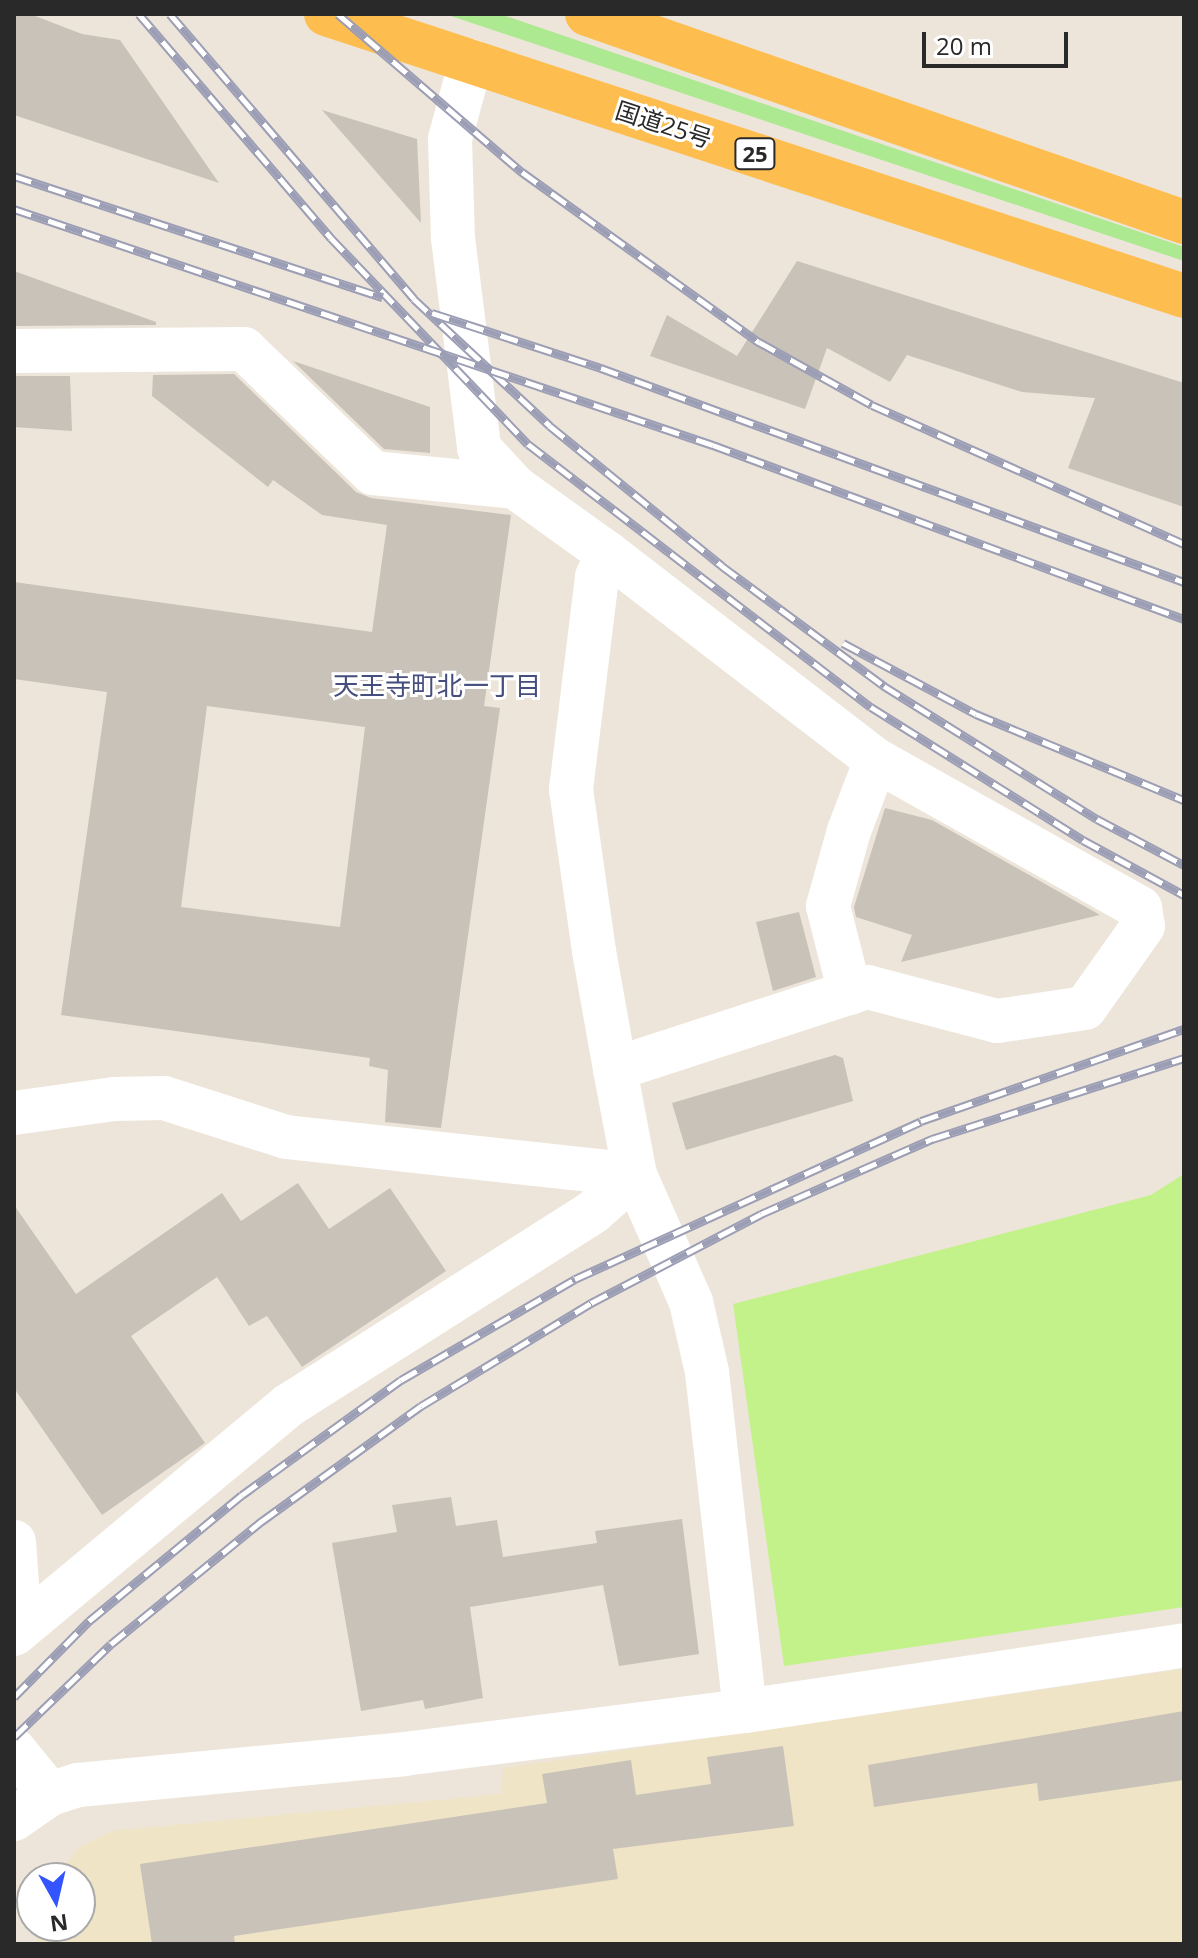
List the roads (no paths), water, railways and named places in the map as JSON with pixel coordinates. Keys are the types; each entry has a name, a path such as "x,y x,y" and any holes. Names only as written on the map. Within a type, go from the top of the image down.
{"highway":[{"name":"国道25号","path":"326,14 1184,296"},
{"path":"587,14 1184,222"}],"street":[{"path":"471,61 450,139 453,238 479,448 515,487 607,553 876,760 1140,908 1143,926 1085,1008 997,1021 867,987 615,1069"},
{"path":"14,351 244,349 373,473 515,487"},
{"path":"607,553 597,577 571,789 635,1175 691,1302 707,1372 745,1711"},
{"path":"850,993 828,906 849,831 876,760"},
{"path":"14,1113 114,1099 164,1098 286,1137 635,1175"},
{"path":"20,1627 289,1405 593,1212 635,1175"},
{"path":"14,1542 20,1627"},
{"path":"14,1819 50,1794 121,1779 404,1754 745,1711 1184,1645"},
{"path":"14,1750 50,1794"}],"railway":[{"path":"139,14 331,238 528,444 871,707 1083,840 1184,895"},
{"path":"170,14 414,299 550,426 722,566 884,686 1097,819 1184,865"},
{"path":"338,14 522,172 759,342 872,405 1184,544"},
{"path":"14,176 383,297"},
{"path":"14,209 713,445 1184,619"},
{"path":"432,313 601,368 1184,582"},
{"path":"843,643 976,714 1184,800"},
{"path":"14,1697 89,1621 242,1495 401,1380 575,1279 921,1121 1184,1029"},
{"path":"14,1737 111,1644 262,1521 421,1406 591,1303 761,1214 932,1139 1184,1058"}],"district":[{"name":"天王寺町北一丁目","path":"437,686"}]}
